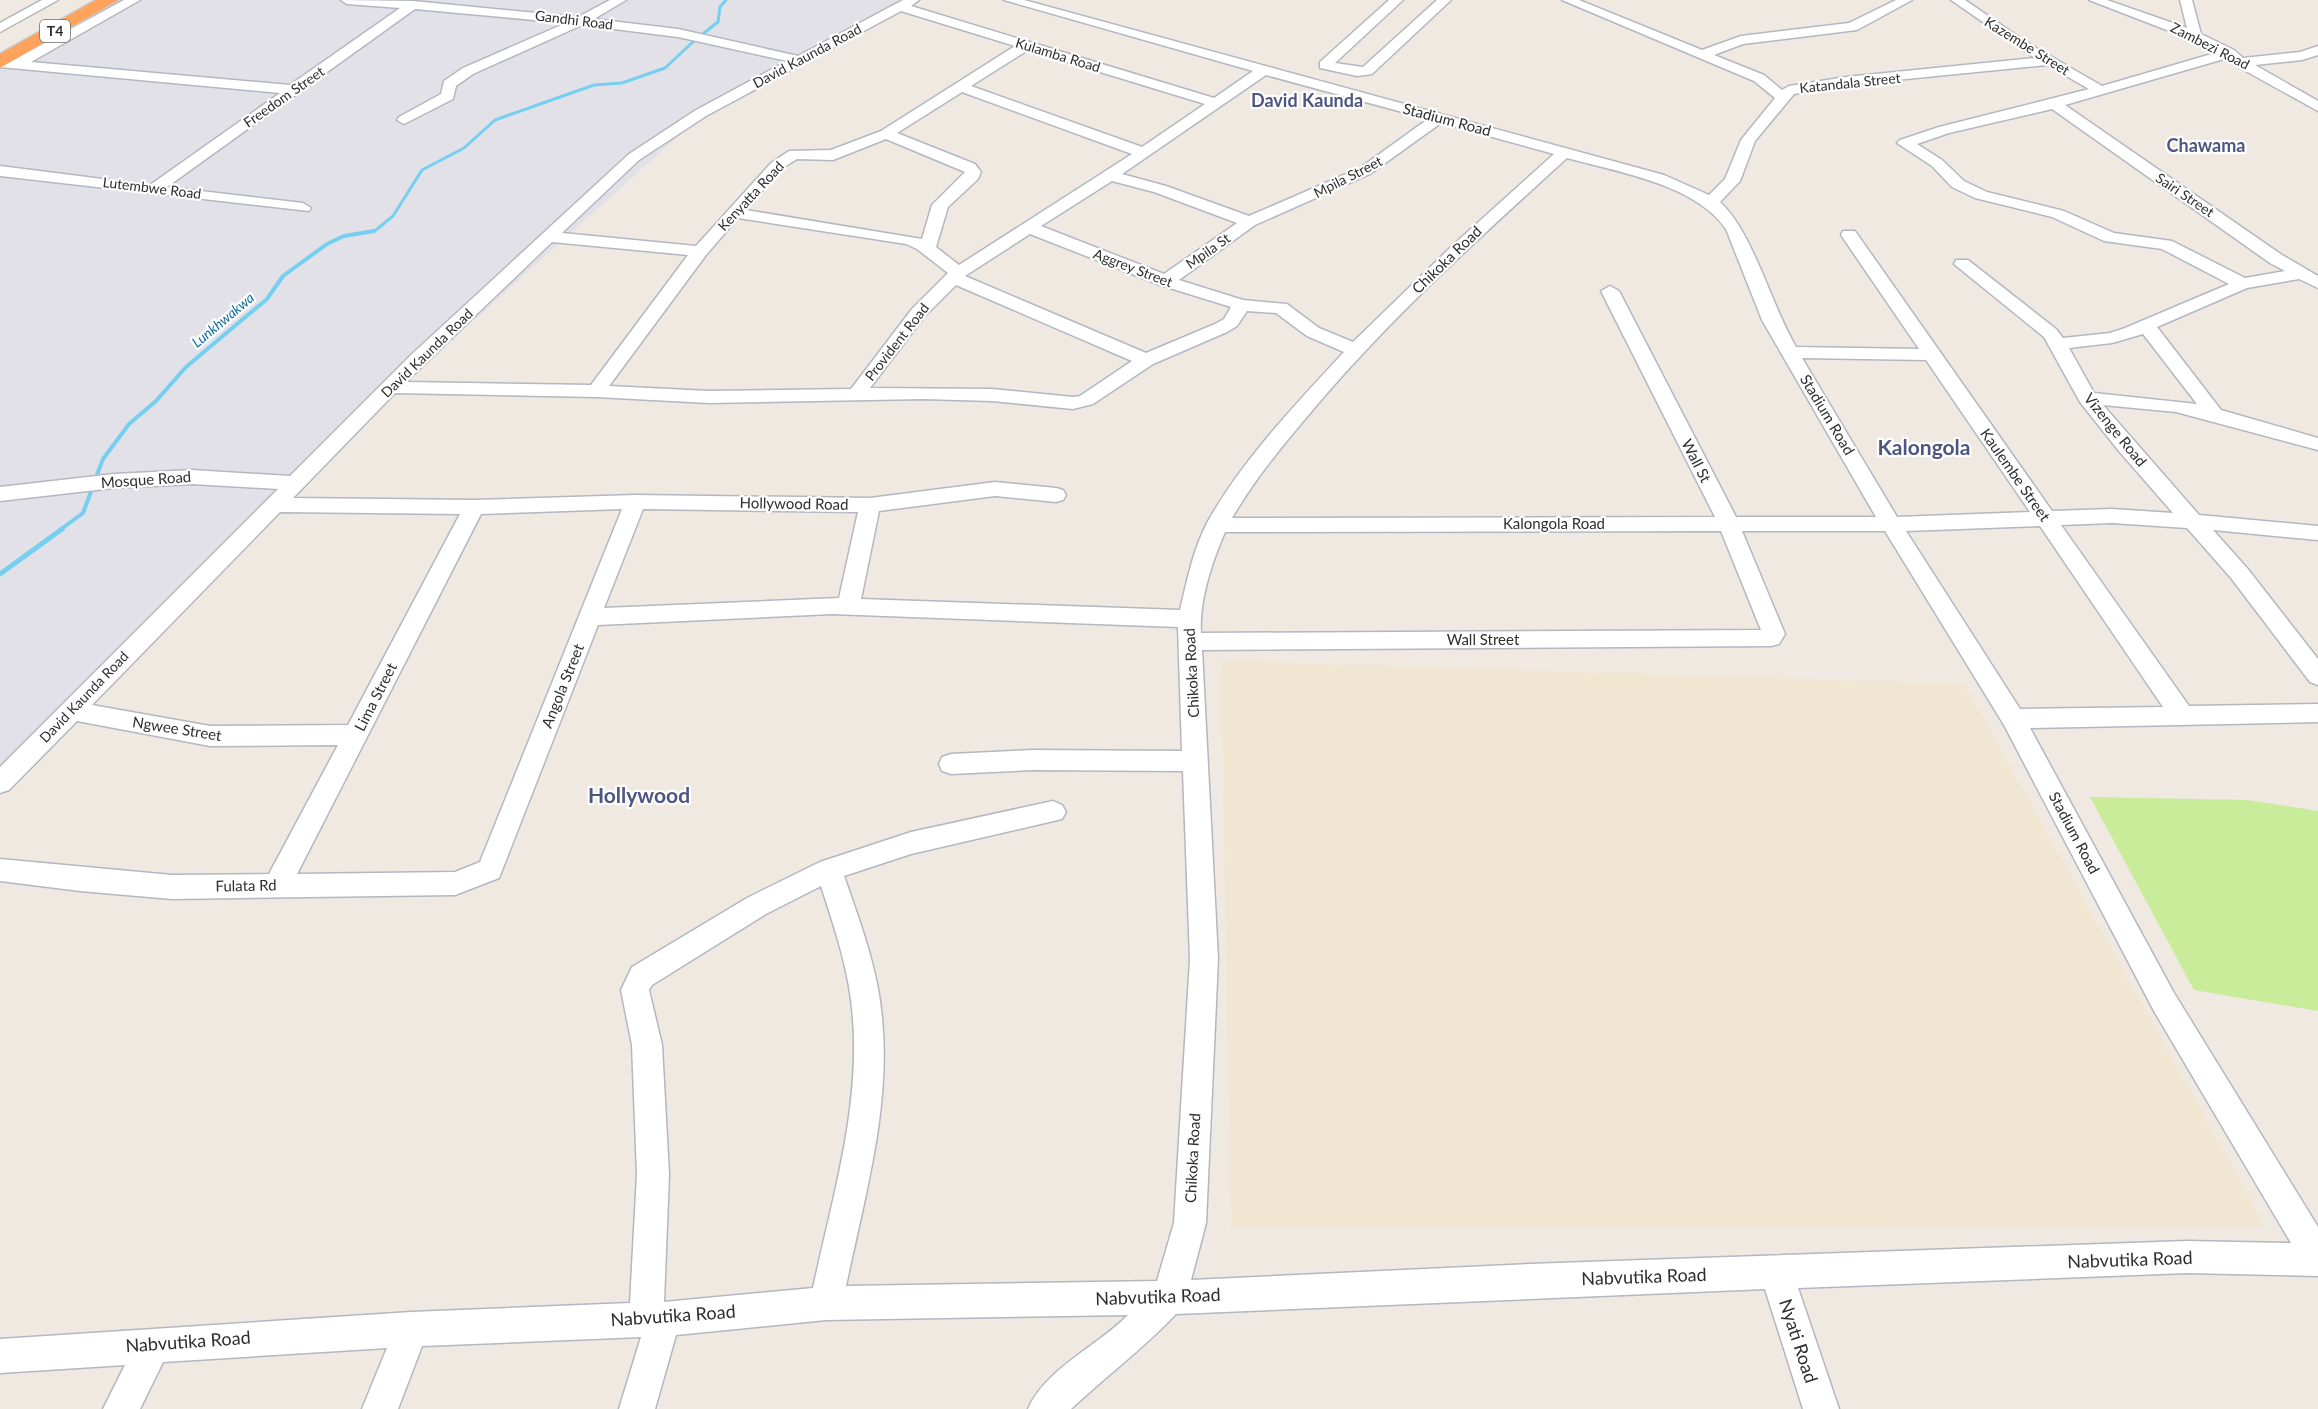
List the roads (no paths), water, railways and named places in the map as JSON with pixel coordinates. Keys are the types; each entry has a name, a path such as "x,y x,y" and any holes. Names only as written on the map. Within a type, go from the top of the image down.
{"highway":[{"name":"T4","path":"5,63 109,0"}],"street":[{"path":"0,28 52,0"},
{"path":"0,74 5,63 134,0"},
{"name":"Gandhi Road","path":"347,0 409,3 580,20 705,38 799,60"},
{"path":"404,120 448,96 449,84 468,71 551,36 620,0"},
{"name":"Stadium Road","path":"1010,0 1658,178 1712,202 1734,229 1757,290 1790,352 1892,524 2013,719 2164,1002 2318,1258"},
{"path":"1397,0 1325,65 1357,72 1368,71 1445,0"},
{"path":"1568,0 1760,78 1782,97"},
{"path":"1702,54 1741,40 1852,27 1906,0"},
{"name":"Kazembe Street","path":"1957,0 2048,61 2098,89"},
{"name":"Zambezi Road","path":"2094,0 2195,36 2315,103"},
{"path":"2186,0 2195,36"},
{"name":"Freedom Street","path":"155,188 294,90 409,3"},
{"name":"Kulamba Road","path":"907,3 1026,46 1216,103"},
{"name":"David Kaunda Road","path":"0,783 293,483 634,157 659,139 799,60 907,3"},
{"name":"Kenyatta Road","path":"596,391 700,251 737,213 776,166 789,156 801,153 833,155 886,134 963,88 1026,46"},
{"path":"2245,62 2302,56 2318,50"},
{"path":"2229,53 2098,89 2054,104 1944,130 1905,143 1937,163 1958,184 1981,195 2058,214 2110,237 2166,245 2243,284"},
{"name":"Katandala Street","path":"1712,202 1732,181 1748,140 1782,97 1797,87 2048,61"},
{"path":"5,63 294,90"},
{"name":"Provident Road","path":"392,387 596,391 709,397 857,393 918,313 956,275 1144,153 1264,70"},
{"path":"963,88 1144,153"},
{"name":"Sairi Street","path":"2054,104 2298,274 2318,283"},
{"name":"Mpila Street","path":"1249,222 1365,171 1439,118"},
{"path":"886,134 970,167 973,171 972,176 940,206 927,249"},
{"name":"Chikoka Road","path":"1169,1298 1190,1223 1204,959 1190,630 1201,570 1217,525 1261,460 1323,384 1475,232 1565,152"},
{"name":"Lutembwe Road","path":"0,171 155,188 303,208"},
{"path":"1109,175 1160,189 1249,222"},
{"path":"737,213 909,240 927,249 956,275 1146,360"},
{"name":"Mpila St","path":"1166,281 1249,222"},
{"name":"Aggrey Street","path":"1028,227 1166,281 1241,305 1281,308 1314,332 1356,350"},
{"name":"Kaulembe Street","path":"1849,235 2182,715"},
{"path":"549,237 700,251"},
{"name":"Vizenge Road","path":"1962,264 2038,321 2058,344 2087,398 2192,522 2239,573 2318,676"},
{"path":"2058,344 2112,338 2147,327 2243,284 2298,274"},
{"name":"Wall St","path":"1610,291 1728,523 1773,634"},
{"path":"857,393 992,395 1081,402 1146,360 1231,322 1241,305"},
{"path":"2147,327 2214,414"},
{"path":"1790,352 1932,355"},
{"path":"2087,398 2176,406 2214,414 2318,444"},
{"name":"Mosque Road","path":"0,494 114,481 192,477 293,483"},
{"path":"870,505 994,489 1056,495"},
{"name":"Hollywood Road","path":"273,505 474,507 634,502 870,505 848,606"},
{"name":"Angola Street","path":"490,870 634,502"},
{"name":"Lima Street","path":"277,886 474,507"},
{"name":"Kalongola Road","path":"1217,525 1892,524 2112,516 2272,527 2318,533"},
{"path":"590,617 848,606 1190,630"},
{"name":"Wall Street","path":"1190,630 1754,639 1766,639 1773,634"},
{"name":"Ngwee Street","path":"70,710 210,736 270,738 357,735"},
{"path":"2013,719 2318,713"},
{"path":"951,764 1033,760 1196,761"},
{"path":"637,1409 654,1319 653,1174 647,1045 635,990 637,982 642,976 786,890 829,870 906,843 1053,812"},
{"name":"Fulata Rd","path":"0,870 80,880 172,887 455,883 490,870"},
{"path":"826,1303 866,1096 868,1019 855,949 829,870"},
{"name":"Nabvutika Road","path":"0,1356 154,1344 411,1329 654,1319 826,1303 1169,1298 2187,1257 2318,1258"},
{"name":"Nyati Road","path":"1776,1272 1821,1409"},
{"path":"1046,1409 1088,1369 1133,1335 1169,1298"},
{"path":"380,1409 411,1329"},
{"path":"121,1409 154,1344"}],"waterway":[{"name":"Lunkhwakwa","path":"704,33 718,22 720,7 726,0"},
{"name":"Lunkhwakwa","path":"370,232 376,230 393,216 422,170 464,148 495,120 594,85 622,83 665,68 694,41"},
{"name":"Lunkhwakwa","path":"95,480 103,459 129,424 156,401 186,367 267,299 283,276 327,244 344,236 370,232"},
{"name":"Lunkhwakwa","path":"60,530 83,513 92,489"},
{"name":"Lunkhwakwa","path":"0,574 62,529"}],"district":[{"name":"David Kaunda","path":"1307,101"},
{"name":"Chawama","path":"2206,146"},
{"name":"Kalongola","path":"1924,448"},
{"name":"Hollywood","path":"639,796"}]}
